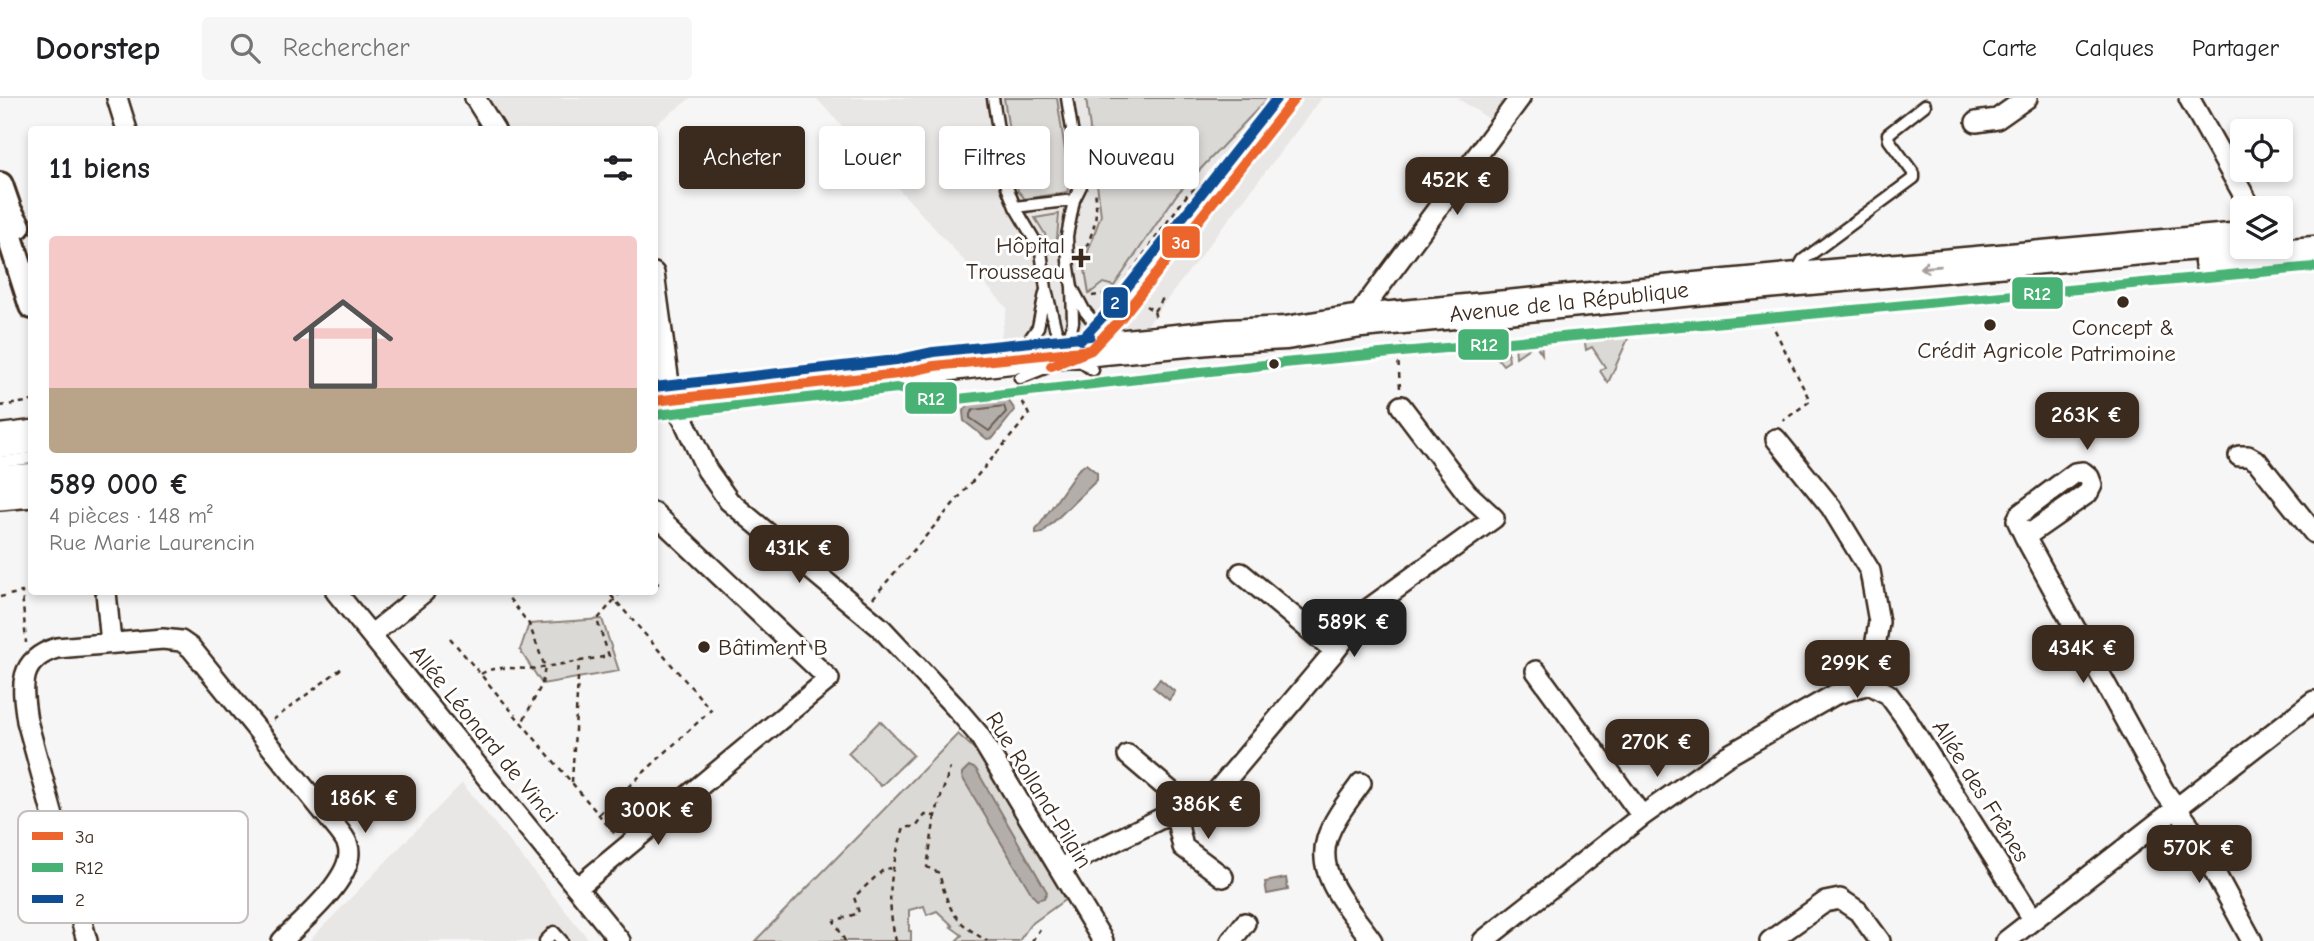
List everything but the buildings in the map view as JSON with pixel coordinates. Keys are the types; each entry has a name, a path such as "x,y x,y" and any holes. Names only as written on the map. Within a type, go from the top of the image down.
{"main road":[{"name":"Avenue de la République","path":"2293,238 2314,233"},
{"name":"Avenue de la République","path":"660,392 898,374 938,387 1018,374 1086,350 1286,333 1361,321 1798,279 2230,247"},
{"name":"Avenue de la République","path":"1086,350 1272,350 2230,249"},
{"name":"Avenue de la République","path":"2293,250 2314,253"},
{"path":"0,441 28,438"},
{"path":"0,482 28,480"}],"street":[{"path":"117,98 126,126"},
{"path":"475,98 492,126"},
{"path":"1361,321 1363,309 1520,98"},
{"path":"1976,122 1997,119 2027,98"},
{"path":"2189,98 2244,196"},
{"path":"0,185 28,250"},
{"path":"9,211 9,234 28,293"},
{"name":"Rue Rolland-Pilain","path":"658,353 660,392 729,501 862,611 908,655 979,735 1103,941"},
{"path":"1060,869 1162,818 1200,811 1367,610 1494,518 1467,493 1401,406"},
{"path":"1483,941 1642,816 1727,756 1834,695 1870,684 1879,622 1870,571 1831,507 1776,439"},
{"path":"2239,456 2248,456 2257,461 2314,533"},
{"path":"0,500 28,497"},
{"path":"578,887 829,679 658,517"},
{"path":"2025,537 2164,791 2189,825 2252,941"},
{"path":"1241,573 1335,651"},
{"path":"106,595 111,643"},
{"name":"Allée Léonard de Vinci","path":"338,595 620,941"},
{"path":"371,635 420,595"},
{"path":"52,811 27,720 23,683 26,671 35,660 57,648 163,639 181,640 259,731 340,832 348,846 348,863 339,881 282,941"},
{"path":"1536,671 1642,816"},
{"name":"Allée des Frênes","path":"1870,684 1888,694 1905,717 2033,919"},
{"path":"2006,941 2314,701"},
{"path":"1128,755 1175,795 1176,816 1184,847 1223,877"},
{"path":"1361,782 1330,832 1324,851 1325,864 1336,890 1373,941"},
{"path":"1770,941 1825,901 1840,899 1858,911 1880,941"},
{"path":"82,923 87,941"},
{"path":"1231,941 1245,923"}],"lane":[{"path":"993,98 1007,187 1015,208 1041,251 1055,327 1086,350"},
{"path":"1067,98 1081,186 1074,200 1067,236 1068,261 1086,350"},
{"path":"1018,374 1086,350 1122,317 1295,98"},
{"path":"1798,279 1803,260 1914,178 1888,134 1925,105"},
{"path":"1015,208 1074,200"},
{"path":"1072,287 1073,322 1086,350"},
{"path":"1018,374 1038,327 1046,289"},
{"path":"0,461 28,458"},
{"path":"545,941 554,932 562,941"}],"path":[{"path":"1086,350 1097,313 1090,296 1116,292 1187,195 1228,161"},
{"path":"1080,260 1091,238 1098,214 1095,189"},
{"path":"1122,283 1140,266"},
{"path":"1154,311 1162,300 1162,294"},
{"path":"1766,312 1810,401 1769,432 1776,439"},
{"path":"1401,406 1398,356 1403,338"},
{"path":"862,611 1029,415 1018,374"},
{"path":"0,406 28,402"},
{"path":"658,584 663,583"},
{"path":"0,597 22,592 26,644 35,660"},
{"path":"510,595 508,597 530,624 545,667 542,684 522,723"},
{"path":"599,814 711,710 612,595"},
{"path":"481,674 489,669 532,669 609,656 597,620 618,595"},
{"path":"450,638 626,848"},
{"path":"572,782 579,661"},
{"path":"259,731 342,668"},
{"path":"950,768 935,816 928,867 939,873 947,906 967,929 986,941"},
{"path":"897,941 892,922 891,868 904,827 916,827 925,815 935,816"},
{"path":"845,941 834,921 859,913 854,897 883,870 891,868"},
{"path":"1032,941 1040,929"}],"shaded area":[{"path":"486,98 691,98 653,126 505,126"},
{"name":"Hôpital Trousseau","path":"816,98 1322,98 1146,327 1000,340 1007,308 899,189 925,189 925,126 841,126"},
{"path":"1004,98 1057,98 1064,144 1064,189 1068,189 1067,192 1025,199 1018,189 1050,189 1050,126 1008,126"},
{"path":"1086,98 1268,98 1199,171 1199,126 1090,126"},
{"path":"1457,98 1506,98 1489,119"},
{"path":"1098,189 1182,189 1114,286 1103,283 1089,294 1084,263 1101,215"},
{"path":"1059,214 1056,251 1047,246 1045,234 1035,218"},
{"path":"1631,332 1608,383 1600,371 1605,367 1592,347 1586,350 1584,336"},
{"path":"1541,341 1542,354 1535,344 1516,357 1515,343"},
{"path":"1507,344 1509,361 1503,365 1491,350 1481,357 1474,348"},
{"path":"602,619 619,671 542,684 520,650 529,624"},
{"path":"880,721 913,755 881,786 848,753"},
{"path":"958,734 980,754 1066,899 1030,925 1019,941 956,941 962,935 937,911 927,915 924,906 909,910 911,941 755,941"},
{"path":"462,783 590,941 309,941"}],"water":[{"path":"1008,400 1015,410 993,438 987,439 964,421 963,412 969,404"},
{"path":"1086,464 1097,473 1097,480 1042,533 1036,534 1036,530 1078,470"},
{"path":"1160,679 1175,692 1169,700 1153,687"},
{"path":"969,766 976,769 1047,892 1044,898 1037,900 1033,896 962,777 962,773"},
{"path":"1286,878 1288,890 1267,894 1265,882"}],"transit line":[{"name":"2","path":"1081,340 1111,308 1277,98"},
{"name":"3a","path":"1051,366 1091,350 1122,317 1295,98"},
{"name":"R12","path":"658,415 897,388 940,401 1273,364 2314,267"},
{"name":"2","path":"658,387 896,360 933,352 1090,336"},
{"name":"3a","path":"658,401 898,374 934,366 1091,350"}],"place":[{"name":"Hôpital Trousseau","path":"1081,258"},
{"name":"Concept & Patrimoine","path":"2123,302"},
{"name":"Crédit Agricole","path":"1990,325"},
{"name":"Bâtiment B","path":"704,647"}]}
